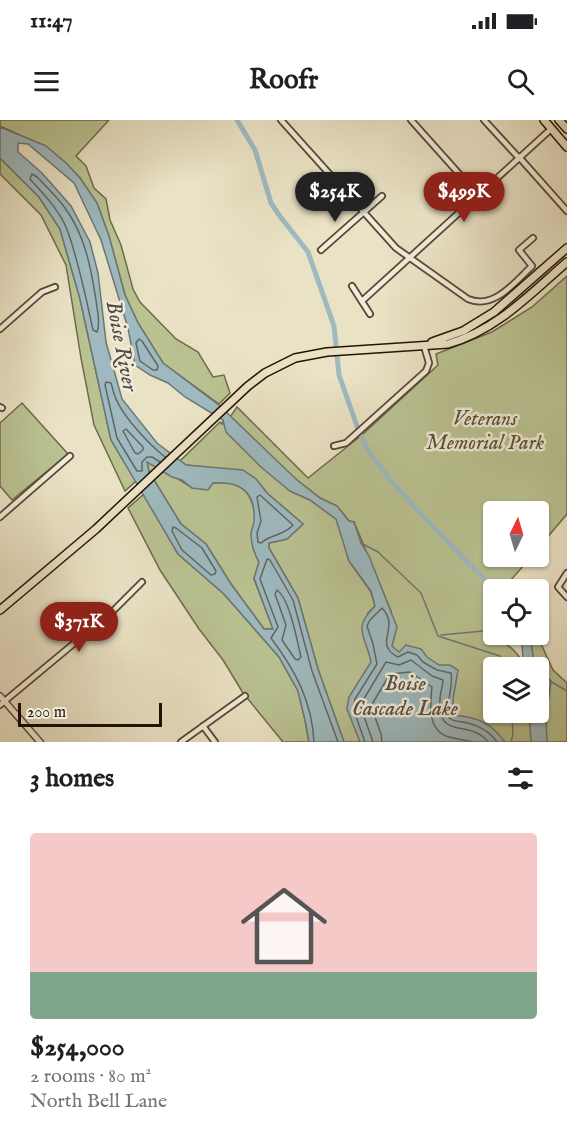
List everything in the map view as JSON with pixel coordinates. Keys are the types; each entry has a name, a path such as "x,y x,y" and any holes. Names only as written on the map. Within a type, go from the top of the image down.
{"main road":[{"path":"544,120 567,147"},
{"path":"559,120 567,129"},
{"path":"424,346 463,331 490,314 567,249"},
{"path":"0,610 123,503 265,373 295,358 327,352 424,346 458,341 491,326 513,310 567,262"}],"street":[{"path":"281,120 363,212 408,258 461,296 474,302 498,297 532,266 519,250 533,238"},
{"path":"411,120 478,195"},
{"path":"484,120 567,211"},
{"path":"362,301 551,129"},
{"path":"321,250 382,196"},
{"path":"352,286 370,314"},
{"path":"0,329 42,292 55,287"},
{"path":"333,446 346,443 426,371 429,363 424,346"},
{"path":"0,517 70,456"},
{"path":"567,573 558,587 567,597"},
{"path":"2,703 112,611 142,582"},
{"path":"0,696 2,703 40,742"},
{"path":"181,742 245,696"},
{"path":"203,726 215,742"}],"green space":[{"path":"0,120 109,120 76,156 86,166 94,188 106,199 110,220 121,245 133,289 140,302 176,339 198,352 213,377 224,375 230,393 219,404 163,363 138,323 125,295 109,236 97,203 80,178 46,147 0,126"},
{"path":"0,158 39,197 60,229 80,299 111,440 136,481 125,491 94,425 66,265 41,215 0,174"},
{"name":"Veterans Memorial Park","path":"567,276 567,514 549,535 549,501 483,501 483,567 522,567 512,579 483,579 483,645 507,645 519,657 483,657 483,723 549,723 549,661 553,670 567,683 567,742 344,742 318,669 298,598 269,548 269,543 287,539 303,524 267,493 256,479 243,471 186,465 180,461 220,422 222,424 223,420 290,491 310,500 336,519 349,561 371,592 375,606 368,613 391,611 354,522 349,521 337,506 320,498 297,480 228,420 237,407 308,478 363,434 438,365 436,354 492,332 532,307"},
{"path":"22,403 68,454 12,500 0,486 0,423"},
{"path":"147,461 192,488 227,483 235,484 248,494 255,517 252,542 259,562 254,579 273,629 264,629 231,584 206,544 181,524 149,472"},
{"path":"144,494 178,554 224,594 279,657 298,691 309,742 283,742 243,693 223,660 199,629 160,570 128,508"},
{"name":"Veterans Memorial Park","path":"530,645 542,645 547,657 533,657"}],"water":[{"name":"Boise Cascade Lake","path":"0,127 46,146 80,178 97,203 109,236 125,295 138,323 163,363 220,406 297,480 320,498 337,506 349,521 354,522 397,627 392,646 399,652 406,645 421,649 427,657 439,665 450,665 458,670 453,699 454,715 489,725 505,742 360,742 347,709 349,697 371,662 362,626 375,606 371,591 349,561 336,519 310,500 290,491 261,467 226,432 223,420 185,397 168,383 135,365 128,328 101,240 74,183 28,144 18,143 18,152 42,173 71,206 90,242 98,273 106,342 122,399 157,443 186,465 243,470 256,479 267,493 303,524 287,539 269,543 269,548 298,598 318,669 344,742 309,742 298,691 279,657 224,594 178,554 111,440 80,299 60,229 39,197 0,158","holes":["147,462 172,477 182,480 192,488 208,490 213,483 231,484 238,486 249,495 254,511 252,541 259,562 254,578 273,629 264,629 231,584 206,544 181,524 149,472"]},
{"path":"522,645 531,645 533,657 523,657"},
{"path":"530,723 546,723 547,742 531,742"}],"waterway":[{"path":"237,120 255,150 271,203 308,252 334,326 339,375 368,450 391,481 485,579"},
{"path":"361,543 378,552 421,593 438,636 500,657"},
{"path":"441,635 483,631"},
{"path":"550,681 567,691"},
{"path":"511,742 512,723"}],"water label":[{"name":"Boise River","path":"121,346"}]}
